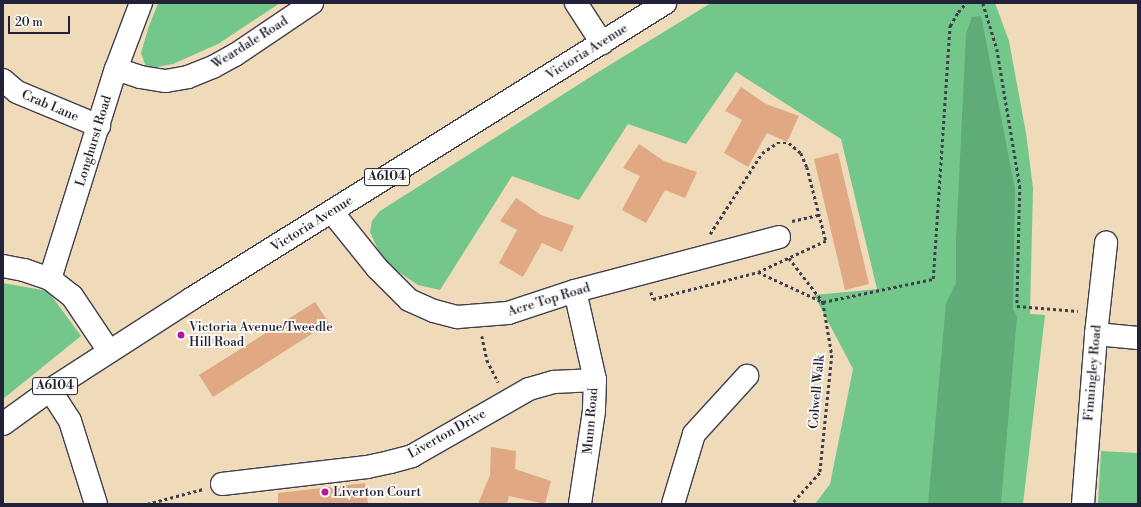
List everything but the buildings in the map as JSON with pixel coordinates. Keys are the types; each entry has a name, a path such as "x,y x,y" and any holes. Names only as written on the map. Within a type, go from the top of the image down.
{"street":[{"name":"Longhurst Road","path":"50,279 116,69 141,3"},
{"name":"Weardale Road","path":"116,69 140,76 166,81 188,77 213,67 235,55 312,3"},
{"path":"576,3 602,43"},
{"name":"Victoria Avenue","path":"3,424 50,390 109,351 665,3"},
{"name":"Crab Lane","path":"3,80 17,92 99,126"},
{"name":"Acre Top Road","path":"332,212 377,268 409,300 434,311 457,317 508,314 575,291 692,260 782,230"},
{"name":"Finningley Road","path":"1083,504 1097,323 1106,243"},
{"path":"3,266 24,270 50,279 72,296 109,351"},
{"name":"Munn Road","path":"575,291 595,380 594,411 582,504"},
{"path":"1097,323 1138,338"},
{"path":"673,504 694,434 747,376"},
{"name":"Liverton Drive","path":"222,484 367,467 412,456 506,400 529,389 554,382 595,380"},
{"path":"50,390 70,421 96,504"}],"path":[{"path":"758,272 823,302 933,278 950,26 958,12 966,3"},
{"path":"983,3 997,49 1020,186 1017,306 1097,323"},
{"path":"653,299 758,272 826,241 807,167 801,153 788,143 777,143 762,153 692,260"},
{"path":"782,230 819,215"},
{"name":"Colwell Walk","path":"782,230 790,258 823,302 832,355 820,474 792,504"},
{"path":"478,316 487,360 506,400"},
{"path":"147,504 222,484"}],"green space":[{"path":"158,3 280,3 218,44 173,64 157,67 146,67 141,53"},
{"path":"711,3 995,3 1009,41 1026,133 1033,188 1030,314 1045,315 1023,504 815,504 830,484 853,369 814,295 877,289 841,139 736,72 686,144 628,124 579,200 512,176 440,290 418,285 391,267 378,250 370,232 372,221 380,211 595,74"},
{"path":"981,16 1015,188 1013,309 1017,317 1001,504 928,504 946,303 956,283 956,241 966,34 972,17"},
{"path":"3,283 48,291 81,336 3,399"},
{"path":"1101,451 1138,453 1138,504 1098,504"}],"place":[{"name":"Victoria Avenue/Tweedle Hill Road","path":"181,335"},
{"name":"Liverton Court","path":"325,492"}]}
